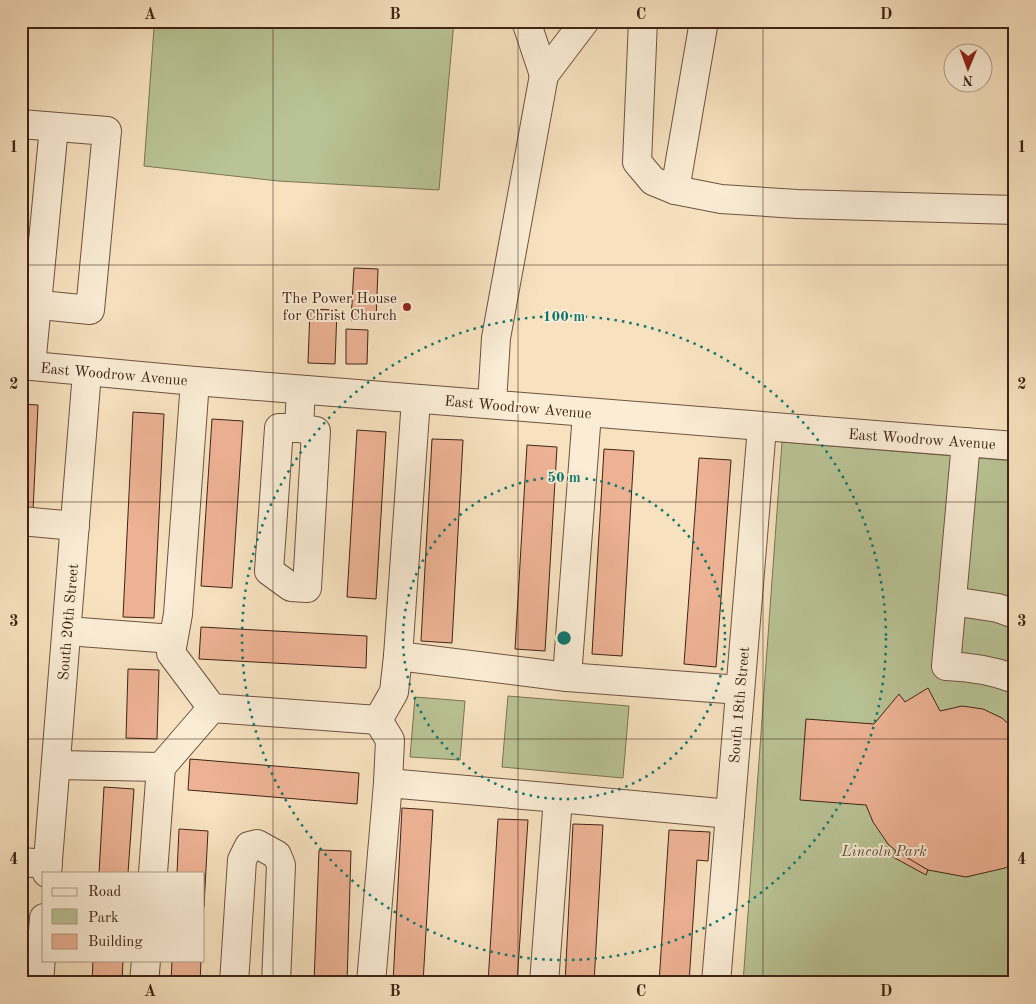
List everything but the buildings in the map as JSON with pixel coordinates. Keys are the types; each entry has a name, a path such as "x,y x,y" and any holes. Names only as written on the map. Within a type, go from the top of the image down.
{"street":[{"path":"526,21 544,75"},
{"path":"492,403 496,338 544,75 585,21"},
{"path":"643,21 637,162 653,181 675,190 721,199 787,203 1015,210"},
{"path":"675,190 704,21"},
{"path":"21,124 107,131 90,310 29,304"},
{"path":"26,366 29,304 54,126"},
{"name":"East Woodrow Avenue","path":"26,366 195,382 492,403 588,413 1015,446"},
{"name":"South 20th Street","path":"48,869 88,372"},
{"path":"195,382 178,614 171,653 212,708 378,720"},
{"path":"299,428 301,390"},
{"path":"378,720 394,692 416,399"},
{"path":"567,677 588,413"},
{"name":"South 18th Street","path":"716,983 762,427"},
{"path":"279,428 299,428 316,431 307,588 291,586 269,571 279,428"},
{"path":"966,442 946,666 973,667 995,671 1015,679"},
{"path":"21,521 75,526"},
{"path":"952,601 998,608 1015,614"},
{"path":"67,630 173,639"},
{"path":"398,656 567,677 740,690"},
{"path":"153,872 161,767 212,708"},
{"path":"371,983 390,740 378,720"},
{"path":"56,765 161,767"},
{"path":"388,783 730,814"},
{"path":"544,983 558,798"},
{"path":"234,983 242,860 249,846 257,844 277,855 281,865 276,983"},
{"path":"21,862 48,869"},
{"path":"38,983 42,940"},
{"path":"144,983 146,962"}],"green space":[{"path":"21,21 454,21 439,190 278,181 144,166 154,28 21,26"},
{"name":"Lincoln Park","path":"782,442 1015,461 1015,983 743,983"},
{"path":"508,696 629,706 623,778 502,767"},
{"path":"415,697 465,701 460,760 410,757"}],"place":[{"name":"The Power House for Christ Church","path":"407,307"}]}
